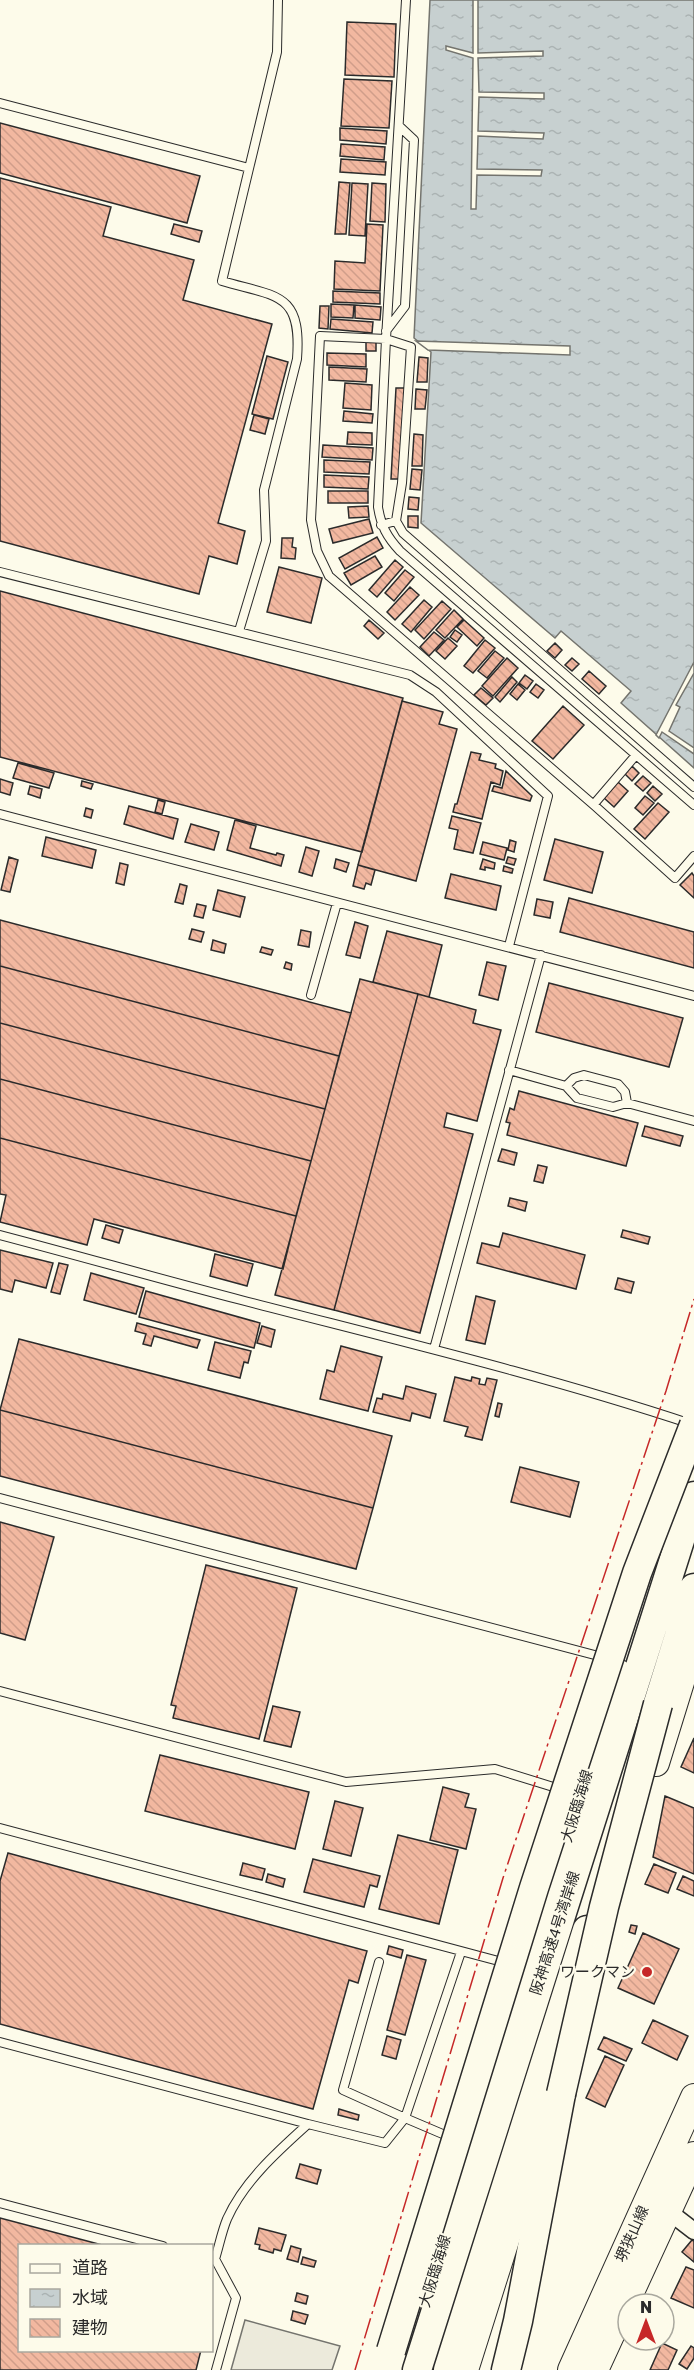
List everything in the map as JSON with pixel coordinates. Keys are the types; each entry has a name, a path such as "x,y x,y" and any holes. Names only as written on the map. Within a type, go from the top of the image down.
{"highway":[{"path":"394,2364 534,1888 633,1584 694,1425"},
{"name":"阪神高速4号湾岸線","path":"417,2370 694,1496"},
{"name":"阪神高速4号湾岸線","path":"448,2370 694,1588"},
{"path":"506,2370 518,2321 566,2070 604,1907 658,1704"}],"main road":[{"name":"大阪臨海線","path":"394,2364 472,2147 651,1571 694,1451"},
{"path":"465,2370 694,1640"},
{"name":"堺狭山線","path":"571,2370 694,2097"},
{"name":"堺狭山線","path":"596,2370 694,2155"}],"street":[{"path":"668,2211 694,2232"}],"lane":[{"path":"239,631 266,540 264,490 297,359 299,338 296,318 289,306 278,297 222,281 277,52 278,0"},
{"path":"406,0 386,335 378,507 381,525 387,538 400,551 694,805"},
{"path":"0,103 249,168"},
{"path":"386,335 405,306 414,140 399,126"},
{"path":"694,787 403,533 396,521 402,483 411,347 386,335 320,336 311,520 322,564 329,576 594,804 675,878 694,856"},
{"path":"381,525 396,521"},
{"path":"0,572 410,675 436,692 548,796 509,946"},
{"path":"594,804 636,755"},
{"path":"0,814 694,996"},
{"path":"311,996 338,903"},
{"path":"434,1349 541,955"},
{"path":"509,1070 566,1086 577,1098 613,1107 627,1103 694,1121"},
{"path":"566,1086 574,1078 584,1074 618,1084 625,1092 627,1103"},
{"path":"0,1235 434,1349 625,1402 694,1425"},
{"path":"0,1498 622,1662"},
{"path":"0,1690 346,1782 495,1769 581,1795"},
{"path":"0,1828 527,1969"},
{"path":"0,2042 385,2143 405,2118 461,1952"},
{"path":"379,1962 343,2090 472,2147"},
{"path":"216,2370 236,2298 213,2259 227,2219 241,2196 274,2156 308,2124"},
{"path":"0,2203 155,2244"}],"shaded area":[{"path":"245,2320 340,2346 332,2370 231,2370"}],"water":[{"path":"430,0 694,0 694,768 621,703 631,691 561,631 555,638 421,523 431,352 414,338"}],"pier":[{"path":"473,0 478,0 478,53 543,51 543,56 478,58 479,92 544,93 544,99 479,97 478,131 544,133 543,139 478,136 477,169 542,170 541,176 477,175 476,209 471,209 473,58 446,50 446,46 473,53"},
{"path":"416,341 570,346 570,355 428,350"},
{"path":"694,662 694,673 676,705 680,707 669,731 694,748 694,754 662,732 659,738 656,735"}],"building":[{"path":"347,22 396,24 394,77 345,75"},
{"path":"344,79 392,81 389,128 341,126"},
{"path":"0,123 200,176 187,223 0,173"},
{"path":"340,128 387,131 386,144 340,140"},
{"path":"341,144 385,147 384,160 340,156"},
{"path":"341,159 386,162 385,175 340,172"},
{"path":"0,178 111,207 103,236 194,260 183,300 272,324 218,523 245,531 237,564 209,556 199,594 0,541"},
{"path":"339,182 350,183 346,234 335,234"},
{"path":"352,183 368,184 365,236 349,235"},
{"path":"372,183 386,184 385,222 370,221"},
{"path":"174,224 202,231 199,242 171,234"},
{"path":"367,224 383,225 380,291 334,289 335,261 365,263"},
{"path":"333,291 380,293 380,304 333,302"},
{"path":"331,304 354,305 353,318 331,317"},
{"path":"355,305 381,307 380,320 355,318"},
{"path":"320,306 329,306 328,329 319,328"},
{"path":"331,319 373,322 372,333 330,329"},
{"path":"366,341 376,341 376,351 366,351"},
{"path":"327,353 366,354 366,367 327,365"},
{"path":"267,356 288,362 273,419 252,414"},
{"path":"419,357 428,358 427,382 417,382"},
{"path":"329,367 367,369 366,382 329,380"},
{"path":"345,383 372,385 371,410 343,408"},
{"path":"396,388 405,388 400,479 391,479"},
{"path":"416,389 427,390 425,409 415,409"},
{"path":"344,411 373,414 372,423 343,421"},
{"path":"254,415 269,419 265,434 250,430"},
{"path":"348,432 372,433 372,445 347,444"},
{"path":"414,434 423,435 422,466 412,466"},
{"path":"323,445 373,448 372,460 322,457"},
{"path":"324,460 370,462 369,474 324,472"},
{"path":"412,469 422,470 420,490 410,489"},
{"path":"324,475 369,477 368,489 324,487"},
{"path":"328,491 368,491 368,503 328,503"},
{"path":"409,497 419,498 418,510 408,509"},
{"path":"368,506 369,517 349,518 348,507"},
{"path":"408,516 418,516 418,528 408,527"},
{"path":"369,519 373,533 333,543 329,529"},
{"path":"377,537 383,548 345,569 339,558"},
{"path":"282,538 293,538 292,547 296,548 295,559 281,558"},
{"path":"375,556 382,567 351,585 344,573"},
{"path":"395,560 403,567 377,597 369,590"},
{"path":"279,567 322,578 311,623 267,612"},
{"path":"405,570 414,577 394,601 385,593"},
{"path":"410,587 419,595 395,620 387,612"},
{"path":"0,591 403,698 362,852 0,757"},
{"path":"424,600 432,607 411,632 402,624"},
{"path":"442,601 451,609 424,639 415,630"},
{"path":"454,610 463,619 445,638 436,630"},
{"path":"369,620 384,633 378,639 364,626"},
{"path":"464,620 484,638 477,646 457,627"},
{"path":"455,630 462,635 457,642 450,637"},
{"path":"434,632 444,640 429,656 420,647"},
{"path":"448,638 457,646 445,659 436,651"},
{"path":"485,640 495,648 473,673 464,666"},
{"path":"555,643 562,650 555,658 547,651"},
{"path":"495,651 504,658 487,678 478,671"},
{"path":"507,658 518,668 493,696 482,686"},
{"path":"572,658 579,664 572,671 565,665"},
{"path":"589,671 606,686 599,694 582,679"},
{"path":"525,675 533,681 527,689 519,683"},
{"path":"512,677 517,682 500,702 495,697"},
{"path":"518,684 525,690 517,700 510,694"},
{"path":"536,684 544,690 538,698 530,692"},
{"path":"481,688 493,698 486,705 474,695"},
{"path":"402,701 443,712 439,724 457,729 416,881 358,865"},
{"path":"563,706 584,725 553,759 532,741"},
{"path":"471,752 481,754 479,760 496,764 495,768 503,771 500,785 491,782 482,819 453,812"},
{"path":"18,763 54,773 49,788 13,778"},
{"path":"632,766 639,773 632,781 625,774"},
{"path":"506,771 532,796 530,801 492,791 494,786 502,788"},
{"path":"643,776 651,783 643,791 635,784"},
{"path":"0,779 13,783 10,795 0,792"},
{"path":"82,781 93,784 91,789 81,786"},
{"path":"618,782 628,791 614,807 604,798"},
{"path":"30,786 42,789 40,798 28,794"},
{"path":"653,786 662,794 655,801 647,793"},
{"path":"645,796 654,803 643,815 635,808"},
{"path":"158,800 165,802 162,814 155,812"},
{"path":"658,803 669,812 645,839 634,829"},
{"path":"129,806 178,819 173,839 124,824"},
{"path":"86,808 93,810 91,818 84,816"},
{"path":"452,816 481,823 473,853 454,849 458,830 449,828"},
{"path":"235,820 256,826 250,848 284,855 281,866 227,850"},
{"path":"191,824 219,832 214,850 185,842"},
{"path":"46,837 96,850 92,868 42,856"},
{"path":"555,839 603,852 592,893 544,880"},
{"path":"510,840 516,842 514,852 508,850"},
{"path":"483,842 507,848 504,860 480,854"},
{"path":"306,847 319,851 312,876 299,872"},
{"path":"9,857 18,860 10,892 1,890"},
{"path":"508,857 516,859 514,865 506,863"},
{"path":"336,859 349,863 346,872 334,868"},
{"path":"483,859 495,863 494,869 485,867 485,870 480,869"},
{"path":"120,863 128,865 124,885 116,883"},
{"path":"358,865 375,870 371,885 366,883 364,889 353,886"},
{"path":"504,866 513,869 512,873 503,871"},
{"path":"692,873 694,876 694,898 680,885"},
{"path":"451,874 501,886 496,910 445,898"},
{"path":"180,884 187,886 183,904 175,902"},
{"path":"218,890 245,897 240,917 213,910"},
{"path":"569,898 694,932 694,968 560,932"},
{"path":"537,899 553,902 550,918 534,915"},
{"path":"197,904 206,906 203,918 194,916"},
{"path":"0,920 351,1013 339,1056 0,966"},
{"path":"355,922 368,926 360,958 346,955"},
{"path":"192,929 204,932 201,942 189,939"},
{"path":"301,930 311,932 309,947 298,945"},
{"path":"387,931 442,945 429,997 373,982"},
{"path":"213,940 226,944 224,953 211,950"},
{"path":"262,947 273,950 271,955 260,952"},
{"path":"286,962 292,964 291,970 284,968"},
{"path":"487,962 506,966 498,1000 479,995"},
{"path":"0,966 339,1056 325,1109 0,1023"},
{"path":"360,979 418,994 334,1310 275,1295"},
{"path":"549,983 683,1018 669,1067 536,1032"},
{"path":"418,994 476,1010 473,1023 501,1030 477,1121 447,1113 444,1127 473,1134 420,1333 334,1310"},
{"path":"0,1023 325,1109 311,1161 0,1079"},
{"path":"0,1079 311,1161 296,1216 0,1138"},
{"path":"519,1091 638,1123 626,1166 507,1135 510,1123 506,1122 510,1108 514,1110"},
{"path":"645,1126 683,1136 680,1146 642,1136"},
{"path":"0,1138 296,1216 283,1269 94,1219 87,1245 0,1222 6,1195 0,1194"},
{"path":"502,1149 517,1153 514,1165 498,1161"},
{"path":"538,1165 547,1167 543,1183 534,1181"},
{"path":"510,1198 527,1202 525,1211 508,1206"},
{"path":"106,1225 123,1230 119,1243 102,1238"},
{"path":"623,1230 650,1237 648,1244 621,1237"},
{"path":"503,1233 585,1255 576,1289 477,1263 482,1243 499,1247"},
{"path":"0,1250 53,1263 46,1288 15,1280 12,1292 0,1289"},
{"path":"215,1254 253,1264 247,1286 210,1276"},
{"path":"59,1263 68,1265 60,1294 51,1292"},
{"path":"91,1273 144,1288 136,1314 84,1300"},
{"path":"618,1278 634,1282 631,1293 615,1289"},
{"path":"146,1291 260,1323 254,1348 139,1317"},
{"path":"476,1296 495,1301 485,1344 466,1340"},
{"path":"137,1323 200,1340 197,1348 154,1336 151,1346 143,1344 146,1334 135,1331"},
{"path":"262,1326 275,1330 271,1347 257,1343"},
{"path":"19,1339 392,1436 373,1508 0,1410"},
{"path":"215,1342 251,1351 248,1363 244,1362 240,1378 208,1370"},
{"path":"341,1346 382,1357 368,1411 320,1399 327,1370 334,1372"},
{"path":"455,1377 471,1381 472,1377 480,1379 479,1384 485,1385 487,1378 497,1380 482,1440 465,1436 468,1427 444,1421"},
{"path":"406,1386 436,1394 430,1418 412,1413 410,1421 373,1412 377,1398 382,1399 383,1394 403,1399"},
{"path":"498,1403 502,1404 499,1417 495,1416"},
{"path":"0,1410 373,1508 356,1569 0,1476"},
{"path":"520,1467 579,1482 570,1517 511,1502"},
{"path":"0,1522 54,1537 25,1640 0,1633"},
{"path":"206,1565 297,1588 259,1739 173,1718 176,1706 171,1705"},
{"path":"273,1706 300,1712 291,1747 264,1741"},
{"path":"694,1738 694,1773 681,1767"},
{"path":"160,1755 309,1792 295,1849 145,1811"},
{"path":"443,1787 469,1794 465,1807 476,1809 466,1849 430,1840"},
{"path":"665,1796 694,1808 694,1874 653,1857"},
{"path":"335,1801 363,1808 351,1856 323,1849"},
{"path":"398,1835 458,1850 439,1924 379,1909"},
{"path":"8,1853 367,1951 358,1983 349,1980 313,2109 0,2024 0,1881"},
{"path":"313,1859 380,1876 377,1887 370,1885 364,1907 304,1892"},
{"path":"243,1863 265,1869 262,1880 240,1875"},
{"path":"654,1864 676,1873 668,1893 645,1884"},
{"path":"268,1874 285,1879 283,1887 266,1882"},
{"path":"683,1876 694,1881 694,1896 677,1889"},
{"path":"631,1925 637,1926 635,1934 629,1932"},
{"path":"643,1933 679,1949 654,2004 618,1988"},
{"path":"389,1946 403,1950 401,1958 387,1954"},
{"path":"407,1955 426,1960 405,2035 387,2030"},
{"path":"653,2020 688,2036 677,2060 642,2043"},
{"path":"387,2036 401,2040 396,2059 382,2055"},
{"path":"604,2037 632,2049 626,2061 598,2049"},
{"path":"605,2056 624,2065 605,2107 586,2098"},
{"path":"339,2109 359,2115 358,2120 338,2115"},
{"path":"300,2164 321,2170 317,2184 296,2178"},
{"path":"0,2218 98,2244 18,2244 18,2352 200,2352 196,2370 0,2370"},
{"path":"259,2228 286,2235 281,2251 274,2249 273,2253 259,2249 260,2245 255,2244"},
{"path":"692,2240 694,2241 694,2262 682,2252"},
{"path":"291,2246 301,2249 298,2262 287,2259"},
{"path":"303,2257 316,2261 314,2267 301,2264"},
{"path":"686,2267 694,2270 694,2308 676,2300 676,2292 674,2292"},
{"path":"297,2293 308,2296 306,2304 295,2301"},
{"path":"293,2311 308,2315 305,2324 291,2320"},
{"path":"691,2346 694,2348 694,2358 687,2369 679,2364"},
{"path":"677,2350 668,2370 650,2370 658,2352 676,2352"}],"power":[{"path":"355,2370 503,1878 666,1391 694,1299"}],"place":[{"name":"ワークマン","path":"647,1972"}]}
